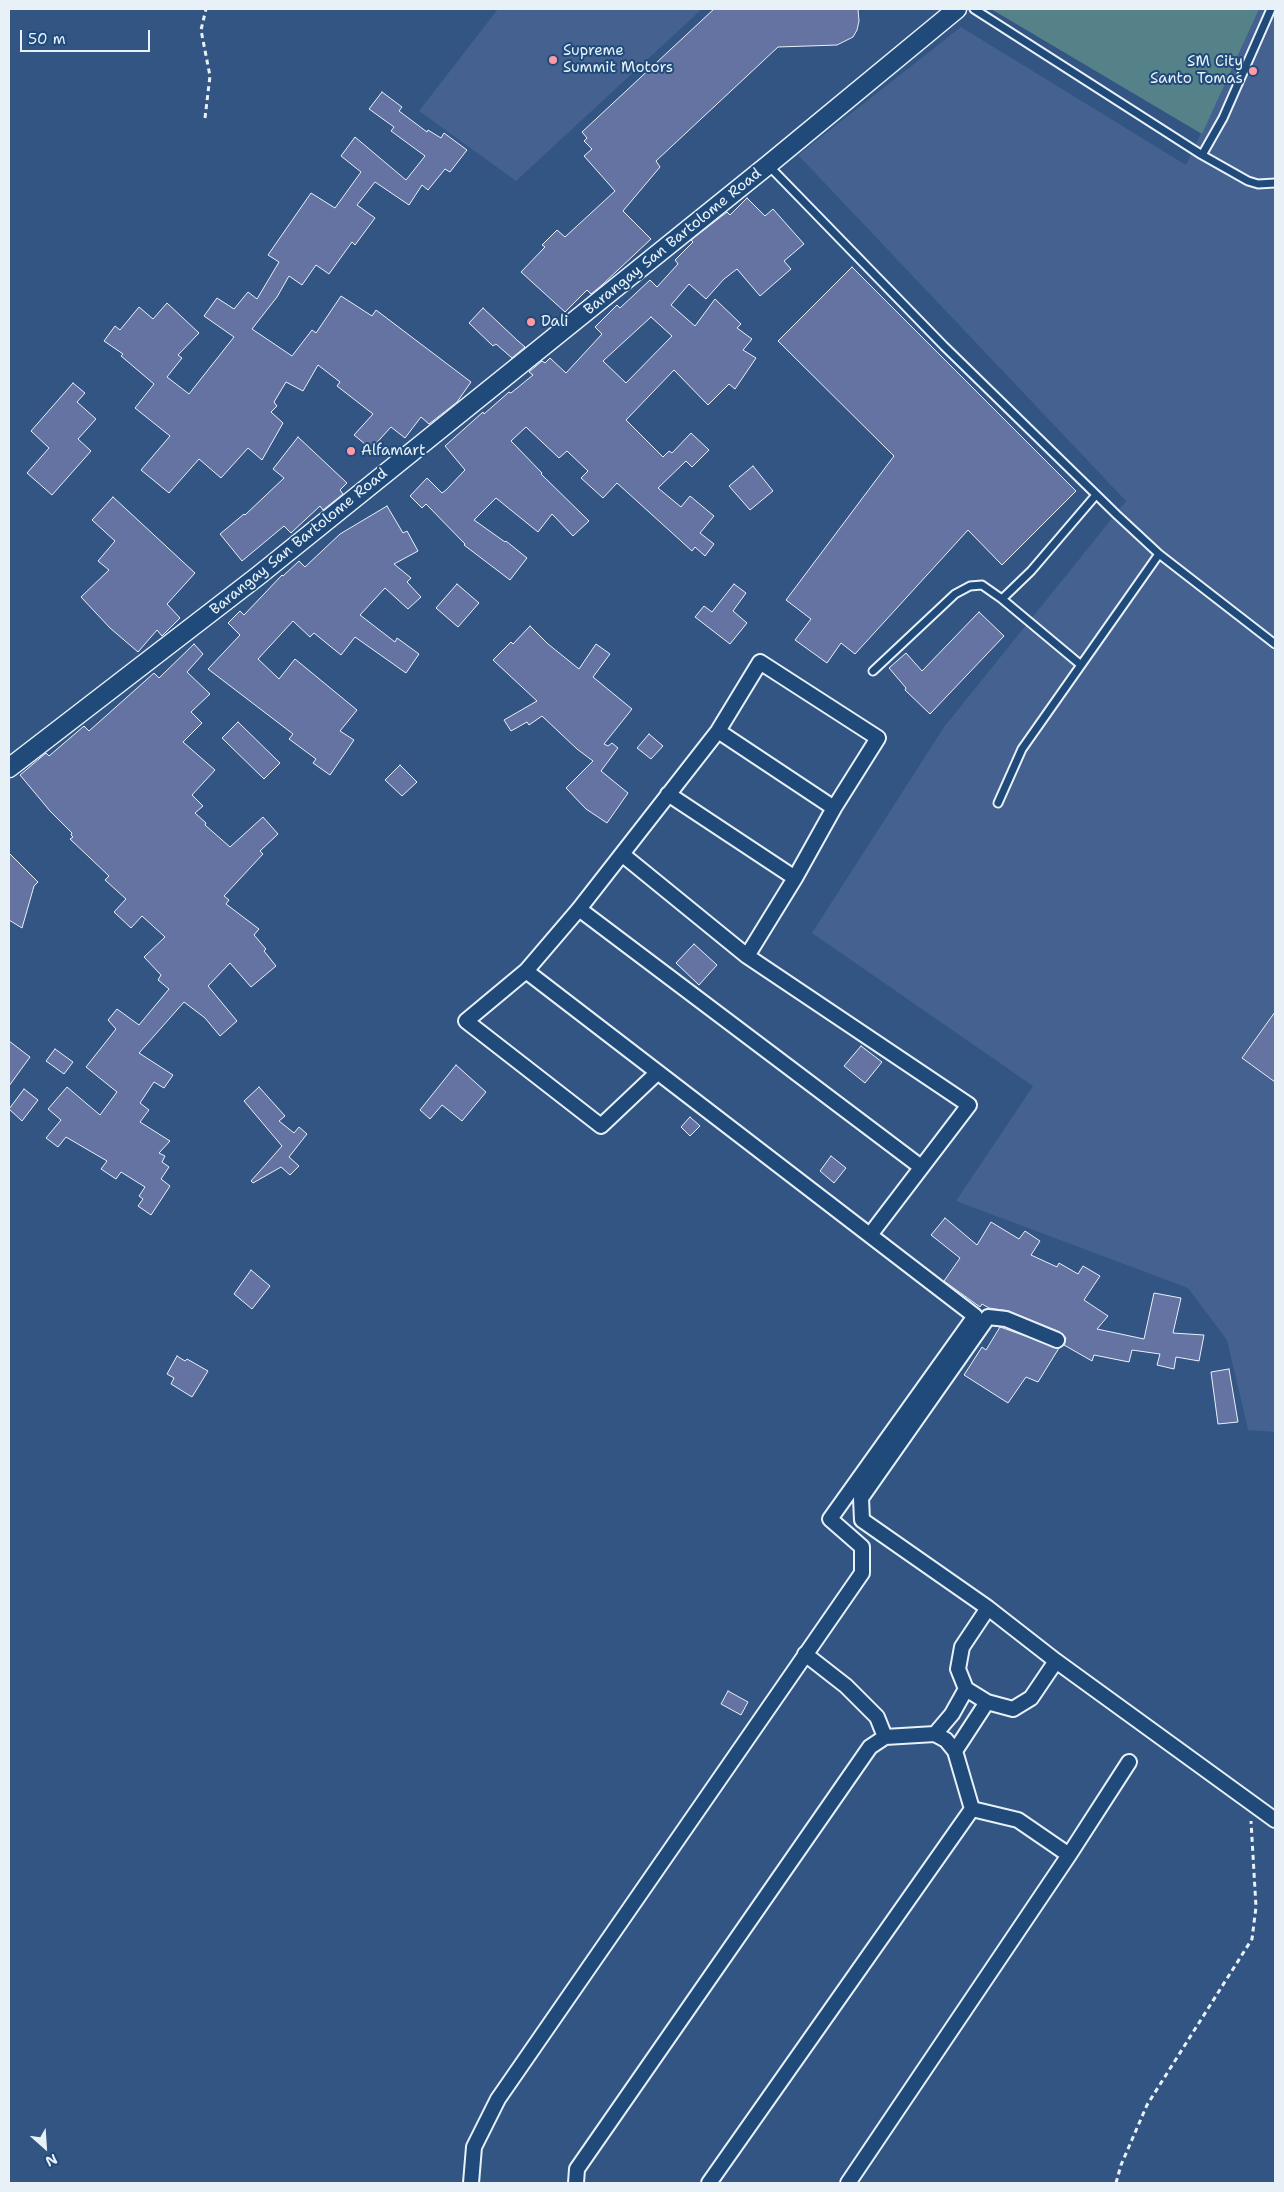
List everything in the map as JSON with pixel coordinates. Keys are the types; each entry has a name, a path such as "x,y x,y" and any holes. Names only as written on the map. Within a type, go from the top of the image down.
{"street":[{"name":"Barangay San Bartolome Road","path":"9,768 258,576 768,165 957,9"},
{"path":"657,1073 601,1126 466,1021 526,971 579,909 718,731 760,662 878,738 834,808 747,956"},
{"path":"718,731 834,808"},
{"path":"668,794 794,878"},
{"path":"623,855 747,956 969,1105 870,1234"},
{"path":"579,909 921,1167"},
{"path":"470,2183 474,2147 498,2100 862,1573 862,1546 830,1519 975,1316 526,971"},
{"path":"1057,1340 1006,1319 988,1317 861,1498 862,1520 988,1608 1056,1661 1275,1820"},
{"path":"988,1608 962,1647 958,1669 966,1689 987,1702 1013,1709 1031,1698 1056,1661"},
{"path":"805,1654 846,1686 877,1717 885,1737"},
{"path":"935,1734 952,1714 966,1689"},
{"path":"955,1751 987,1702"},
{"path":"576,2183 577,2169 599,2136 870,1747 885,1737 935,1734 946,1740 955,1751 972,1809"},
{"path":"848,2183 1069,1855 1129,1762"},
{"path":"972,1809 1018,1820 1069,1855"},
{"path":"709,2183 972,1809"}],"lane":[{"path":"974,9 1202,155 1248,181 1258,184 1275,183"},
{"path":"1202,155 1224,118 1271,9"},
{"path":"768,165 944,346 1096,495 1159,554 1275,644"},
{"path":"1002,599 1031,571 1096,495"},
{"path":"998,803 1022,749 1159,554"},
{"path":"873,671 955,594 970,586 982,585 1002,599 1081,665"}],"path":[{"path":"205,118 210,76 200,30 206,9"},
{"path":"1116,2183 1121,2165 1148,2105 1252,1940 1256,1907 1250,1802"}],"shaded area":[{"name":"Supreme Summit Motors","path":"498,9 702,9 516,181 419,111"},
{"path":"1259,9 1275,9 1275,1432 1248,1430 1227,1340 1188,1288 956,1201 1033,1086 812,933 944,727 1126,501 798,155 961,27 1186,165"}],"green space":[{"path":"991,9 1259,9 1202,134"}],"building":[{"path":"714,9 858,9 859,21 853,37 837,45 778,47 656,161 660,167 623,211 651,239 602,285 591,294 587,290 565,312 521,272 545,247 542,245 557,230 565,237 615,191 584,156 592,149 584,141 587,138 582,132"},
{"path":"382,92 402,107 399,111 427,132 428,130 441,138 444,133 467,150 450,172 445,169 428,190 422,185 409,205 375,182 357,205 375,218 355,245 352,242 329,274 316,265 302,285 289,276 277,297 252,329 292,356 312,330 316,333 341,296 372,316 376,310 471,382 457,402 429,424 421,417 405,438 391,427 371,449 354,435 373,414 337,386 340,382 318,365 303,391 286,382 274,402 277,406 271,412 283,423 262,460 248,448 221,478 199,459 169,493 141,470 170,436 135,408 154,384 121,356 123,354 104,341 115,326 120,330 139,307 153,319 167,303 199,333 178,355 182,358 167,377 189,394 234,337 204,316 217,298 234,309 248,292 257,299 279,262 268,255 311,193 335,208 361,172 341,156 355,137 406,180 425,156 391,131 394,127 369,109"},
{"path":"747,198 765,216 773,209 804,244 784,261 791,269 760,296 737,269 724,279 706,299 689,284 671,305 695,326 715,299 741,324 737,328 752,339 743,350 756,358 735,389 729,384 708,405 674,370 626,420 663,457 669,451 672,453 691,433 709,450 692,467 686,461 658,488 681,507 690,496 714,516 700,533 714,544 705,556 695,547 692,551 617,483 603,498 581,478 588,471 567,451 559,458 526,427 511,441 541,474 589,521 573,536 552,514 538,532 496,498 474,520 506,541 527,558 510,580 464,545 426,504 422,508 410,496 427,478 442,493 446,490 465,470 445,446 483,412 484,414 509,392 511,393 533,375 529,372 542,361 545,363 550,358 566,373 602,334 595,327 617,305 620,308 650,280 657,287 678,264 675,260 693,242 691,240 727,212 730,215","holes":["651,317 672,336 626,383 603,361"]},
{"path":"852,267 1076,491 1002,565 968,530 855,654 841,643 827,663 795,640 811,619 786,600 894,456 778,341"},
{"path":"483,308 525,347 512,358 496,344 493,346 469,323"},
{"path":"73,383 85,393 77,402 96,419 78,439 91,451 52,495 27,473 49,448 31,431"},
{"path":"298,437 347,483 340,490 343,494 323,510 320,506 291,533 284,526 242,561 220,534 245,515 284,478 273,469"},
{"path":"753,466 773,491 750,510 729,486"},
{"path":"113,497 195,573 167,604 180,618 162,636 157,630 138,652 110,628 81,597 109,570 98,561 115,541 92,520"},
{"path":"387,506 403,533 407,531 418,551 394,564 411,578 407,582 421,597 408,609 385,588 360,615 395,642 397,638 419,654 406,673 355,637 341,655 314,633 310,637 293,621 258,659 279,679 295,659 357,710 340,731 354,740 330,775 313,763 316,759 289,739 293,734 208,669 240,635 228,623 240,611 244,615 282,575 299,561 305,567 340,534"},
{"path":"457,584 479,603 458,627 436,608"},
{"path":"734,584 746,593 733,611 747,623 730,644 695,617 704,606 712,612"},
{"path":"979,612 1004,636 930,714 905,690 906,688 889,668 906,653 922,671"},
{"path":"530,626 548,644 579,669 596,644 610,654 593,677 632,709 604,744 608,746 612,743 618,748 601,771 628,793 607,823 586,809 566,788 593,761 577,749 542,716 529,725 527,722 511,731 504,720 537,701 493,660 511,642 513,644"},
{"path":"194,644 203,654 187,672 210,694 191,712 202,723 183,742 215,770 192,795 203,806 195,813 206,823 205,825 230,847 263,817 278,834 260,851 263,854 224,896 229,900 226,904 259,929 254,935 266,949 264,951 276,966 251,987 230,963 208,986 237,1021 220,1036 205,1018 184,1002 139,1053 173,1075 164,1088 154,1082 140,1103 149,1110 140,1122 170,1141 159,1153 165,1156 162,1162 169,1167 161,1179 170,1186 151,1215 138,1206 143,1199 139,1196 145,1187 121,1172 116,1179 101,1169 107,1161 66,1137 58,1147 46,1138 61,1120 48,1109 67,1087 100,1115 117,1092 86,1067 116,1029 108,1020 117,1009 139,1025 169,989 158,980 161,975 144,957 165,937 142,916 131,928 114,912 126,899 105,880 109,876 70,839 73,837 72,833 50,811 20,775 46,753 49,756 84,726 89,731 154,673 159,678"},
{"path":"238,722 280,763 264,779 222,738"},
{"path":"649,734 663,746 651,759 637,748"},
{"path":"400,765 417,782 402,796 385,780"},
{"path":"9,853 38,882 34,886 22,928 9,920"},
{"path":"694,944 717,965 699,985 676,963"},
{"path":"1275,1012 1275,1082 1242,1058"},
{"path":"9,1041 30,1057 9,1086"},
{"path":"861,1046 882,1062 865,1083 844,1066"},
{"path":"55,1049 73,1062 64,1074 46,1061"},
{"path":"456,1065 486,1092 462,1121 442,1105 430,1119 420,1110"},
{"path":"259,1087 285,1116 279,1121 294,1133 299,1127 307,1134 289,1157 299,1166 290,1175 281,1167 253,1183 251,1181 282,1146 244,1101"},
{"path":"24,1089 38,1100 22,1121 9,1109"},
{"path":"690,1117 700,1126 690,1136 681,1127"},
{"path":"831,1156 846,1168 834,1183 820,1171"},
{"path":"945,1218 977,1245 991,1222 1019,1239 1025,1231 1040,1241 1031,1255 1057,1267 1059,1263 1078,1274 1083,1266 1100,1276 1084,1300 1108,1316 1097,1329 1144,1339 1154,1293 1181,1298 1173,1333 1204,1335 1199,1361 1176,1357 1174,1369 1157,1365 1160,1354 1132,1350 1129,1362 1094,1355 1092,1361 1064,1345 1066,1338 1060,1332 1009,1311 989,1308 982,1304 980,1307 944,1281 960,1258 931,1235"},
{"path":"251,1270 270,1286 252,1309 234,1294"},
{"path":"1000,1327 1059,1348 1038,1382 1026,1377 1008,1403 964,1375 982,1347 986,1350"},
{"path":"177,1356 185,1361 187,1359 208,1371 192,1397 171,1384 174,1378 167,1374"},
{"path":"1229,1369 1238,1422 1218,1424 1211,1372"},
{"path":"728,1691 748,1702 741,1715 721,1704"}],"place":[{"name":"Supreme Summit Motors","path":"553,60"},
{"name":"SM City Santo Tomas","path":"1253,71"},
{"name":"Dali","path":"531,322"},
{"name":"Alfamart","path":"351,451"}]}
